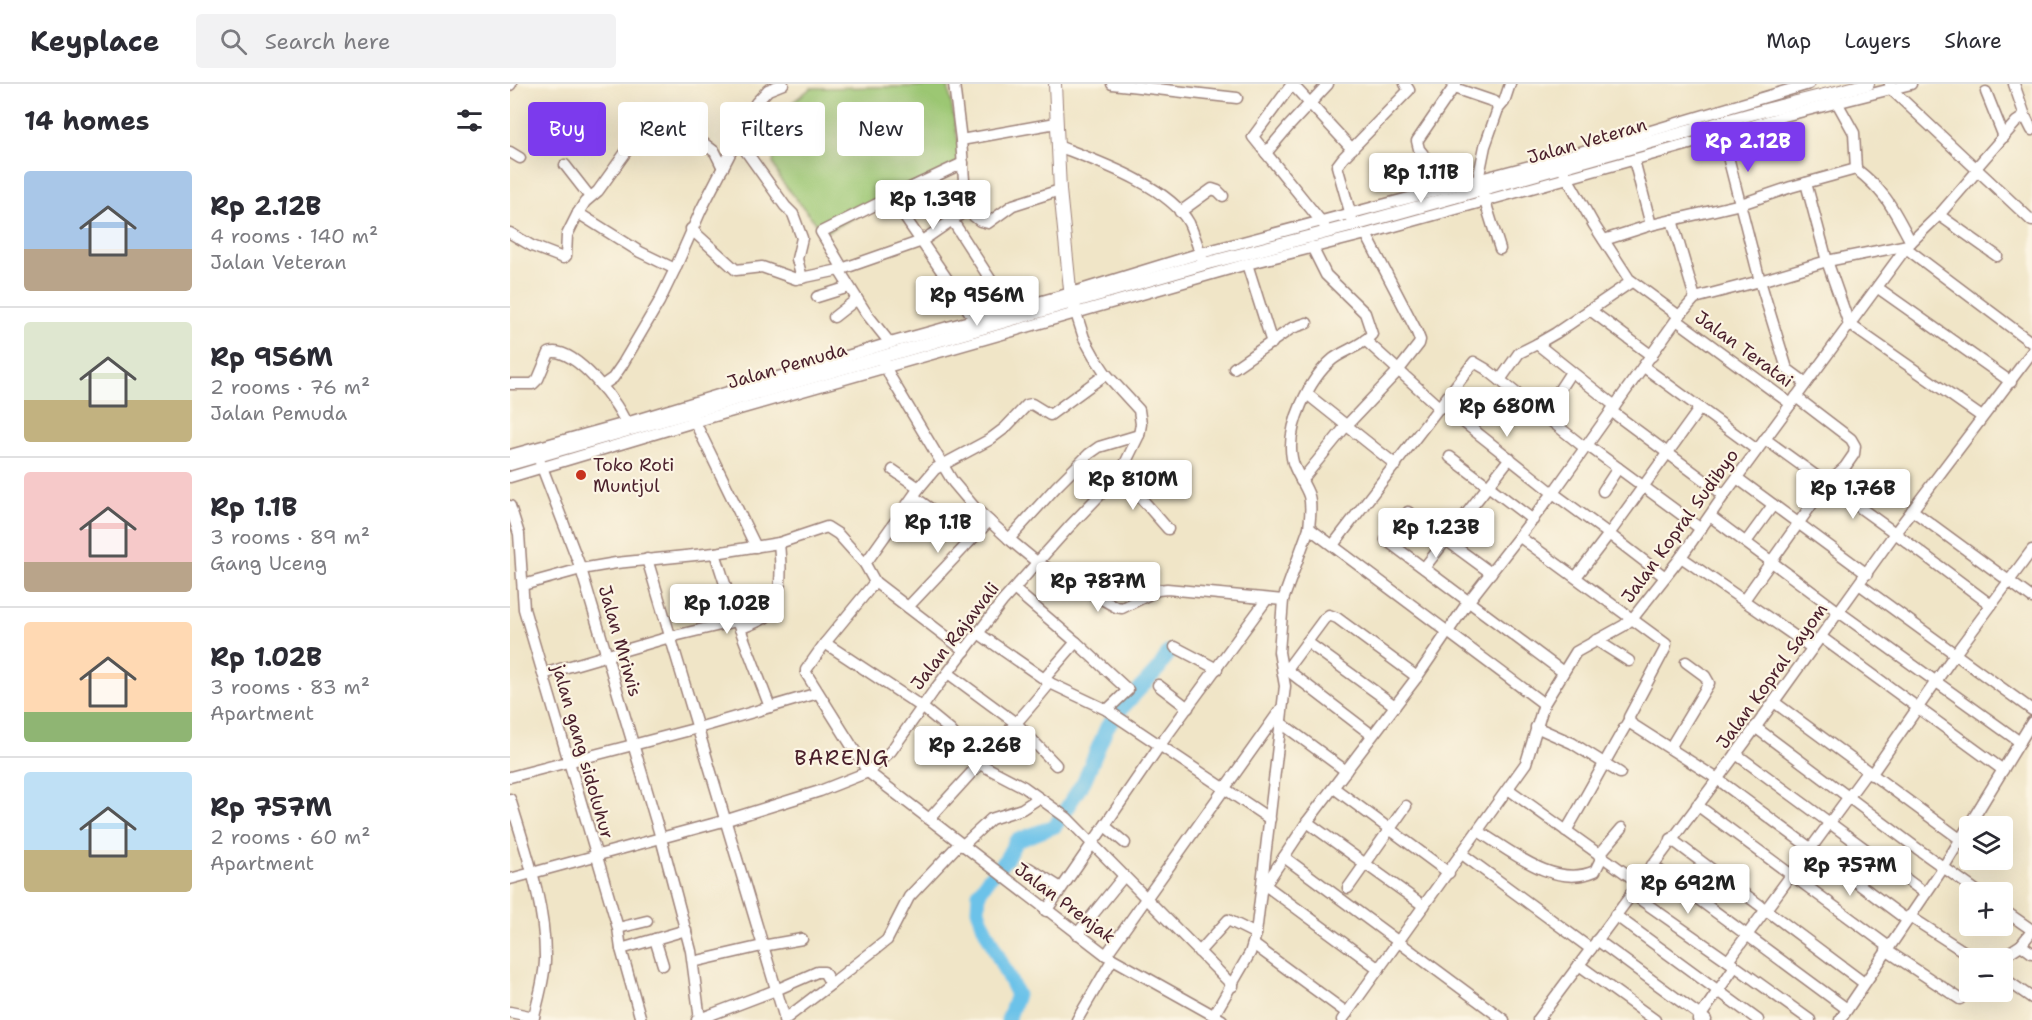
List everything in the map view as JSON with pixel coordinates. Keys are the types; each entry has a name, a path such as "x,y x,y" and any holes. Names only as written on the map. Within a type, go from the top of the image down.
{"main road":[{"path":"1054,84 1060,190 1074,303"},
{"name":"Jalan Veteran","path":"1074,303 1202,259 1265,241 1280,250 1324,227 1563,168 1721,133 1803,100 1835,97 1868,84"},
{"name":"Jalan Pemuda","path":"510,464 540,462 627,427 693,417 883,363 1074,303"}],"street":[{"path":"758,102 768,90 783,84"},
{"path":"691,229 736,270 762,267 796,279 841,269 922,241 965,209 961,140 954,84"},
{"path":"1112,84 1237,98"},
{"path":"1265,241 1324,227 1255,140 1254,133 1292,84 1352,149"},
{"path":"1266,153 1310,103 1334,84"},
{"path":"1500,249 1481,190 1485,146 1510,84"},
{"path":"1721,133 1797,86 1809,84"},
{"path":"1500,380 1519,353 1537,344 1631,282 1563,168 1634,160 1835,97 1911,84"},
{"path":"2014,84 2032,130"},
{"path":"1409,86 1337,166 1352,220 1443,189 1481,190"},
{"path":"1443,189 1434,168 1419,149 1418,141 1455,86 1495,102 1498,109"},
{"path":"1797,86 1803,100"},
{"path":"1891,87 2032,221"},
{"path":"1986,93 2004,137"},
{"path":"1835,97 1854,133 1856,169 1886,196 1908,245 2032,343"},
{"path":"510,233 532,246 563,258 566,256 567,235 578,213 590,197 598,191 656,110 668,115 715,152 723,168"},
{"name":"Jalan Kopral Sudibyo","path":"1344,1016 1526,763 1544,704 1576,652 1623,627 1633,618 1681,557 1793,400 1908,245 1939,215 2004,137 2025,116"},
{"path":"961,140 1056,123"},
{"path":"1721,133 1760,280 1787,369 1806,383"},
{"path":"1058,146 1105,164 1156,190 1189,223 1202,259"},
{"path":"715,152 720,152"},
{"path":"603,385 613,378 622,365 675,268 691,229 728,156"},
{"path":"749,156 793,214 802,238 797,259 802,278"},
{"path":"1634,160 1652,225"},
{"path":"890,344 849,287 821,232 963,163"},
{"path":"566,165 590,197"},
{"path":"1604,240 1652,225 1741,204 1856,169"},
{"path":"1806,183 1827,261 1849,324 1982,417"},
{"path":"1180,212 1212,189 1218,191 1222,196"},
{"path":"965,209 980,221 988,223 1013,205 1060,190"},
{"path":"510,455 627,427 890,344 1010,310 1074,303 1247,264 1280,250 1297,251 1366,234 1481,190"},
{"path":"891,197 975,320"},
{"path":"578,213 640,252 675,268"},
{"path":"1939,215 1997,256"},
{"path":"952,220 1010,310"},
{"path":"1672,220 1695,298"},
{"path":"1301,481 1419,344 1420,340 1366,234"},
{"path":"1263,887 1307,822 1417,677 1467,602 1533,520 1695,298 1827,261 1908,245"},
{"path":"1218,1018 1255,939 1263,887 1285,686 1284,668 1279,652 1283,600 1309,528 1309,496 1293,464 1291,438 1294,424 1306,394 1331,362 1372,334 1365,313 1326,275 1312,247"},
{"path":"1247,264 1272,343"},
{"name":"Jalan Teratai","path":"1631,282 1678,319 1851,440 1855,446 1854,454 1845,467 1827,483"},
{"path":"817,297 849,287"},
{"path":"1878,288 2011,382"},
{"path":"834,317 857,299"},
{"path":"1009,539 1089,454 1099,447 1139,435 1141,424 1139,410 1106,374 1084,338 1074,303"},
{"path":"1590,310 1652,356"},
{"path":"1234,368 1292,328 1307,323"},
{"path":"1365,340 1441,406 1665,577"},
{"path":"1537,344 1613,409 1724,495"},
{"path":"510,384 533,384 538,379 552,351 577,363 603,385 627,427"},
{"name":"Jalan Kopral Sayom","path":"1538,1020 1736,754 1895,532 2032,352"},
{"path":"1333,546 1474,362 1543,415 1701,529"},
{"path":"883,363 962,494 989,521 1038,563 1116,607 1122,608 1158,590 1167,589 1283,600"},
{"path":"1644,367 1757,450"},
{"path":"1543,415 1571,372"},
{"path":"865,564 916,493 942,464 989,440 1005,428 1027,405 1032,404 1046,413 1053,413 1106,374"},
{"path":"1306,394 1396,465"},
{"path":"1576,577 1700,408"},
{"path":"510,477 540,462 693,417 756,547"},
{"name":"Jalan Rajawali","path":"510,879 727,820 820,790 872,769 894,748 922,707 1014,589 1070,525 1120,474 1139,435"},
{"path":"1765,440 1895,532 1991,605"},
{"path":"1450,457 1533,520"},
{"path":"1424,568 1510,458"},
{"name":"Jalan Mriwis","path":"540,462 581,569 661,838 693,962 699,1020"},
{"path":"1603,491 1618,468"},
{"path":"893,470 916,493 972,538"},
{"path":"1120,474 1168,529"},
{"path":"1737,478 1867,574"},
{"path":"1744,600 1827,483"},
{"path":"1746,542 1773,505"},
{"name":"jalan gang sidoluhur","path":"510,506 519,534 524,609 618,928 621,949 641,1020"},
{"path":"1912,510 2032,598"},
{"path":"1408,512 1491,573"},
{"path":"1710,516 2020,742"},
{"path":"908,607 989,521"},
{"path":"523,585 581,569 647,558 715,553 779,543 827,527 834,530 865,564 875,582 965,651"},
{"path":"1309,528 1544,704"},
{"path":"1520,537 1662,639 1666,646 1629,720 1566,831"},
{"path":"1386,540 1563,672"},
{"path":"543,674 670,637 762,619 772,609 781,577 779,543"},
{"path":"1462,854 1701,1019 1748,935 1849,797 1918,708 2032,550"},
{"path":"715,553 738,625 770,707"},
{"path":"1681,557 1812,648"},
{"path":"647,558 785,1019 887,940 909,897 960,845 994,817 1022,809 1039,798"},
{"path":"872,769 818,693 806,670 875,582"},
{"path":"1859,585 2032,710"},
{"path":"1014,589 1128,690 1112,712"},
{"path":"1046,911 1160,745 1267,599"},
{"path":"1284,668 1329,615 1417,677"},
{"path":"978,633 1047,681 1112,712 1270,819"},
{"path":"1821,637 2003,770"},
{"path":"1596,640 1629,661"},
{"path":"929,819 978,763 1017,724 1076,642"},
{"path":"1307,642 1395,706"},
{"path":"825,643 922,707 950,730 978,763 1024,787 1067,818 1233,986"},
{"path":"1175,647 1217,669"},
{"path":"1670,748 1709,683 1705,676 1686,662"},
{"path":"1284,668 1372,735"},
{"path":"948,673 1017,724 1056,765"},
{"path":"1158,685 1188,708"},
{"path":"510,777 698,728 818,693"},
{"path":"1774,702 1959,838"},
{"path":"1077,1020 1109,958 1146,899 1282,707"},
{"path":"1629,720 1633,726 1716,778 1908,918 1959,949"},
{"path":"1974,816 2032,722"},
{"path":"1281,723 1347,771"},
{"path":"1536,727 1572,743 1620,772"},
{"path":"1755,727 1963,882"},
{"path":"1736,754 1925,893"},
{"name":"Jalan Prenjak","path":"872,769 899,795 960,845 1109,958 1218,1018"},
{"path":"1334,788 1449,873"},
{"path":"1508,789 1639,883"},
{"path":"510,799 533,873 541,915 545,961 543,981 533,1018 510,1012"},
{"path":"1697,805 1959,999"},
{"path":"1348,888 1406,806"},
{"path":"1307,822 1424,906"},
{"path":"1105,826 1125,843"},
{"path":"1478,831 1523,859 1562,876 1581,876 1595,872 1600,856 1622,828"},
{"path":"1671,839 1864,983"},
{"path":"1840,1020 1959,841"},
{"path":"1284,857 1504,1020"},
{"path":"1652,865 1847,1009"},
{"path":"1029,868 1061,888"},
{"path":"1077,934 1124,876"},
{"path":"1263,887 1379,969"},
{"path":"1631,893 1810,1020"},
{"path":"1615,915 1758,1020"},
{"path":"2013,917 2032,930 2021,945 2013,950"},
{"path":"1199,952 1227,920 1255,939 1344,1016"},
{"path":"618,928 647,921"},
{"path":"621,949 686,930"},
{"path":"655,939 663,965"},
{"path":"693,962 802,939"},
{"path":"2021,945 2032,953"},
{"path":"1580,965 1655,1020"},
{"path":"699,1020 820,971 827,974 831,984"},
{"path":"2013,985 2032,998"}],"green space":[{"path":"948,86 962,162 824,233 780,179 773,163 774,156 825,156 825,102 793,102 811,88"}],"waterway":[{"path":"1008,1020 1017,995 984,927 978,909 979,893 1006,859 1016,841 1055,826 1084,781 1107,727 1159,668 1169,652"}],"place":[{"name":"Toko Roti Muntjul","path":"581,475"}],"district":[{"name":"BARENG","path":"842,758"}]}
